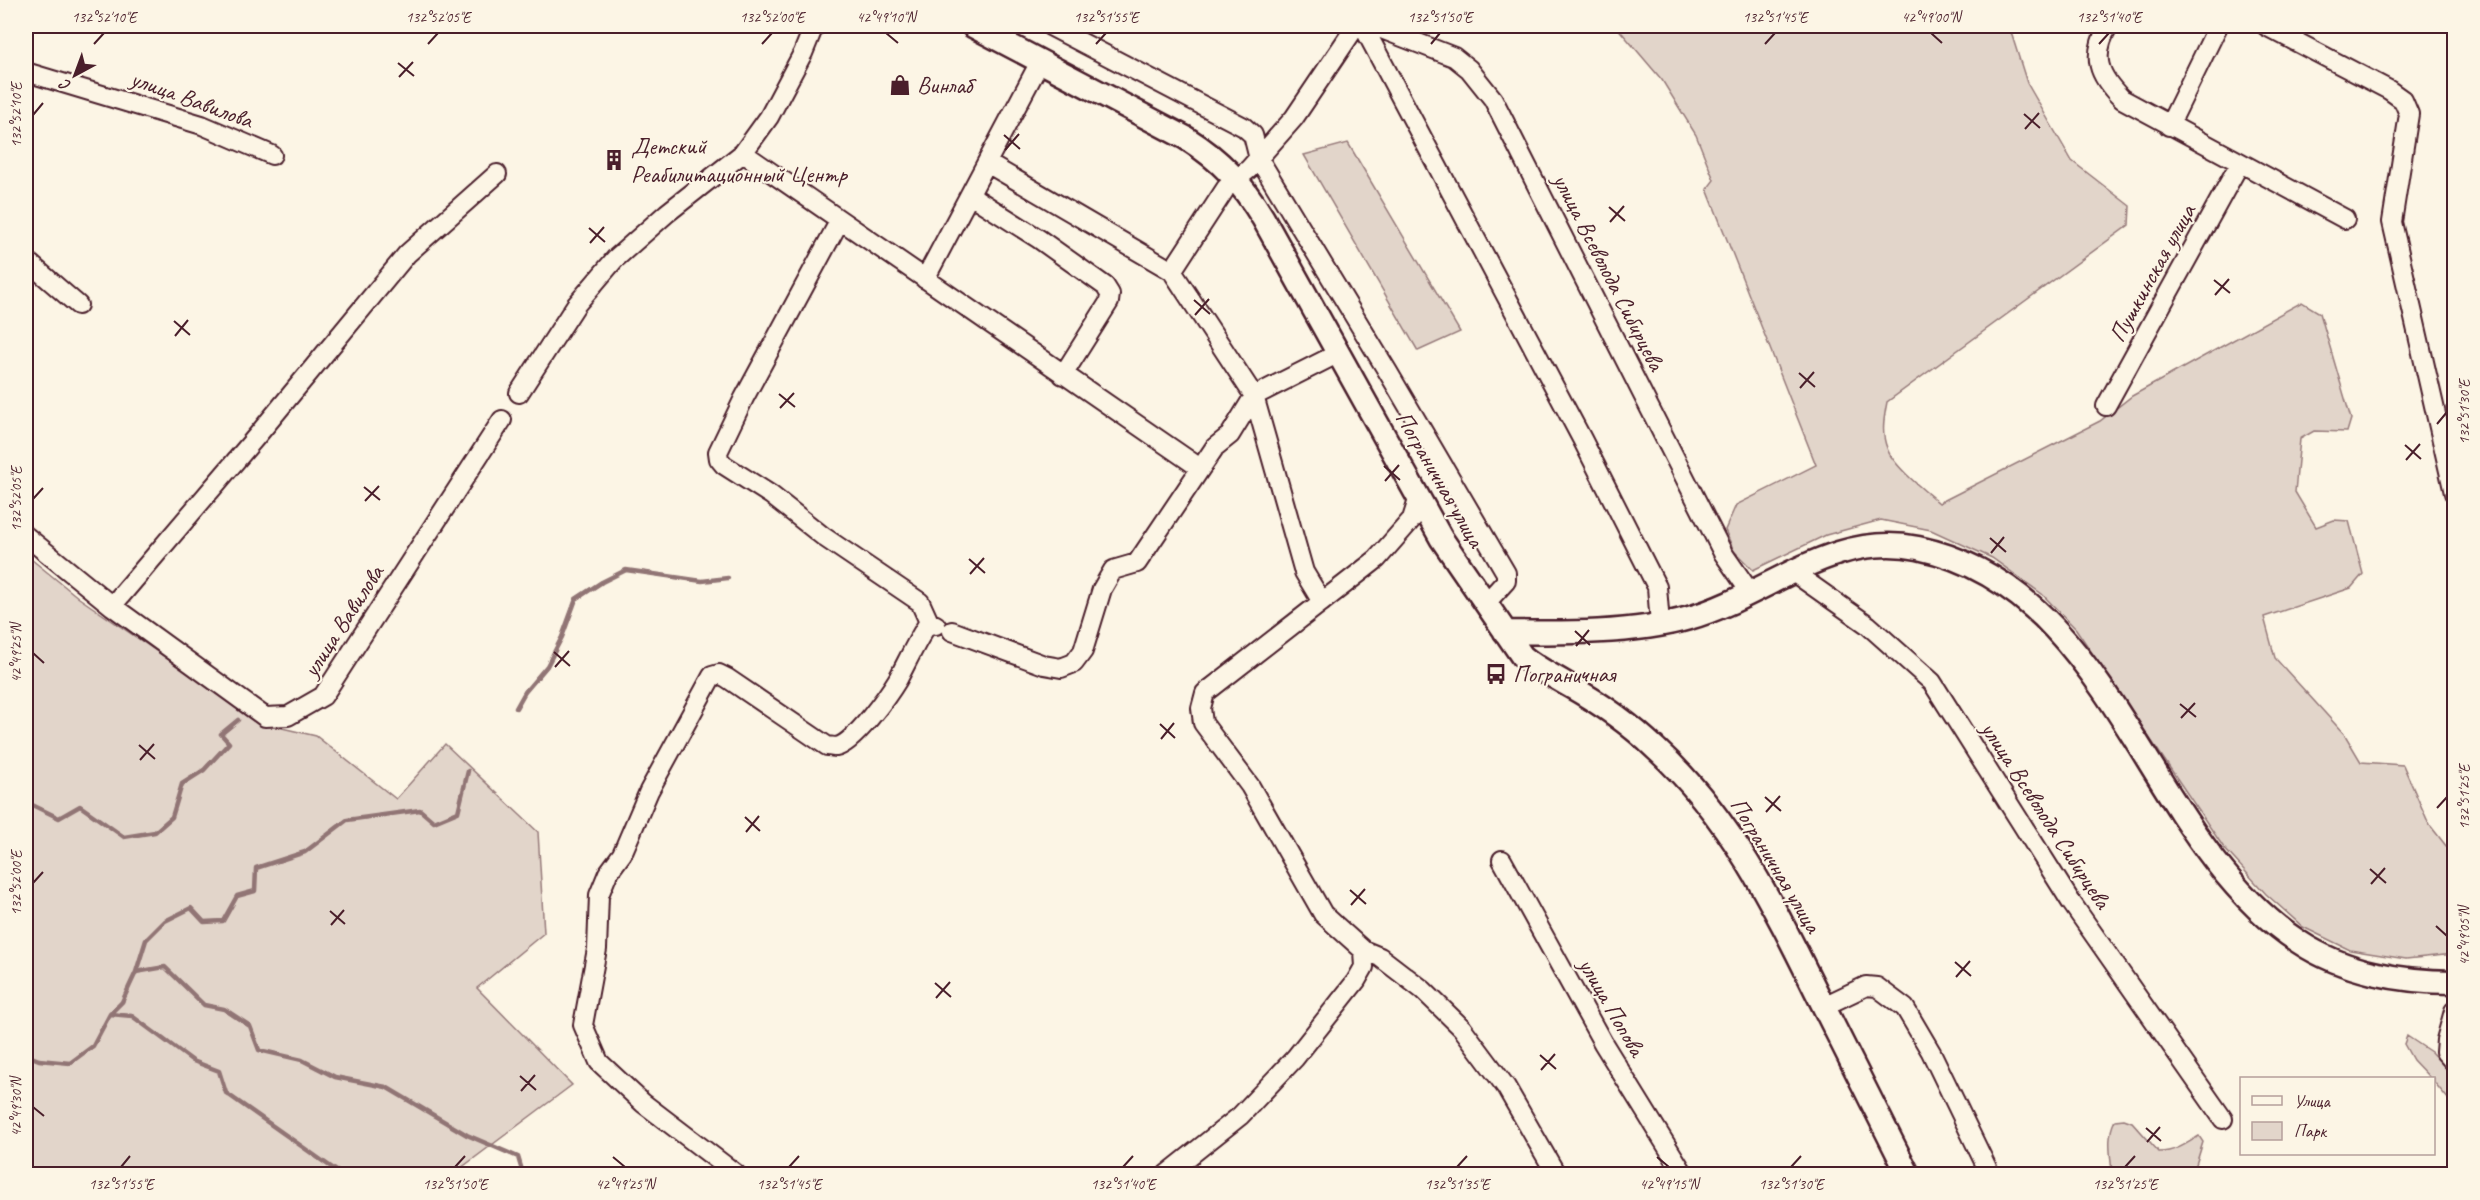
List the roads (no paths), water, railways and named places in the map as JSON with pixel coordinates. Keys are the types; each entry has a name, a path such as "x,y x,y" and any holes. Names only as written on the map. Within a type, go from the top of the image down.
{"main road":[{"name":"Пограничная улица","path":"973,26 1186,138 1210,154 1236,178 1263,219 1339,353 1418,500 1485,604 1522,656 1635,730 1684,776 1709,805 1762,886 1908,1174"},
{"path":"1505,632 1629,628 1689,618 1820,558 1858,547 1896,545 1918,548 1946,557 1972,567 2028,603 2077,654 2178,809 2240,891 2259,911 2301,943 2346,965 2416,981 2454,982"}],"street":[{"path":"519,393 576,305 615,259 667,213 743,153 770,117 803,53 814,26"},
{"path":"1050,26 1244,127 1253,135 1259,159 1506,573 1506,581 1485,604"},
{"path":"1173,272 1217,199 1236,178 1259,159 1294,118 1356,26"},
{"path":"1363,26 1463,212 1652,576 1657,587 1660,624"},
{"name":"улица Всеволода Сибирцева","path":"1374,26 1454,57 1469,69 1493,99 1723,553 1750,592"},
{"path":"2108,26 2098,47 2099,66 2106,83 2122,99 2345,219"},
{"path":"2169,126 2217,26"},
{"path":"2266,26 2389,90 2403,100 2409,114 2392,222 2454,493"},
{"path":"925,279 1041,60"},
{"name":"улица Вавилова","path":"26,72 191,121 272,155"},
{"path":"743,153 1200,468"},
{"path":"987,163 1173,272 1254,396 1305,572 1322,602"},
{"name":"Пушкинская улица","path":"2106,406 2240,164"},
{"path":"112,606 256,437 407,254 497,174"},
{"path":"970,195 1039,239 1105,286 1110,294 1109,302 1063,375"},
{"path":"840,220 744,398 718,452 719,459 724,465 771,495 824,537 920,602 939,626 1044,665 1061,668 1074,663 1083,651 1102,589 1113,570 1137,563 1200,468 1215,447 1230,435 1254,396 1339,353"},
{"path":"26,260 78,304"},
{"name":"улица Вавилова","path":"26,537 112,606 265,717 288,716 323,696 502,420"},
{"path":"1418,500 1412,519 1390,547 1377,559 1205,693 1201,708 1203,723 1250,786 1323,914 1363,950 1380,957 1423,990 1462,1028 1506,1087 1556,1174"},
{"name":"улица Всеволода Сибирцева","path":"1793,572 1868,625 1932,682 2071,902 2223,1119"},
{"path":"736,1174 643,1103 599,1062 584,1025 597,949 599,895 608,873 622,854 649,791 712,676 719,674 727,678 827,746 837,747 848,741 874,712 897,680 917,640 939,626"},
{"name":"улица Попова","path":"1502,860 1604,1043 1684,1174"},
{"path":"1167,1174 1240,1116 1294,1058 1356,981 1364,967 1363,950"},
{"path":"1824,1006 1866,986 1877,987 1905,1008 1931,1052 1990,1174"},
{"path":"2454,1011 2445,1052 2454,1062"}],"waterway":[{"path":"516,708 525,692 547,666 562,637 576,599 602,582 626,570 702,581 728,578"},
{"path":"26,802 59,818 80,806 124,837 155,832 172,817 182,784 204,770 229,743 221,734 238,720"},
{"path":"26,1055 39,1060 70,1063 93,1046 110,1014 122,1002 136,972 146,940 165,921 191,908 204,922 223,921 237,896 255,891 256,868 305,852 347,820 420,810 434,822 458,812 468,771"},
{"path":"136,972 165,967 204,1005 224,1009 250,1026 259,1050 302,1060 335,1077 386,1087 467,1135 518,1157 523,1174"},
{"path":"110,1014 132,1016 193,1061 219,1071 226,1093 341,1174"}],"place":[{"name":"Винлаб","path":"900,85"},
{"name":"Детский Реабилитационный Центр","path":"614,160"},
{"name":"Пограничная","path":"1496,674"}]}
